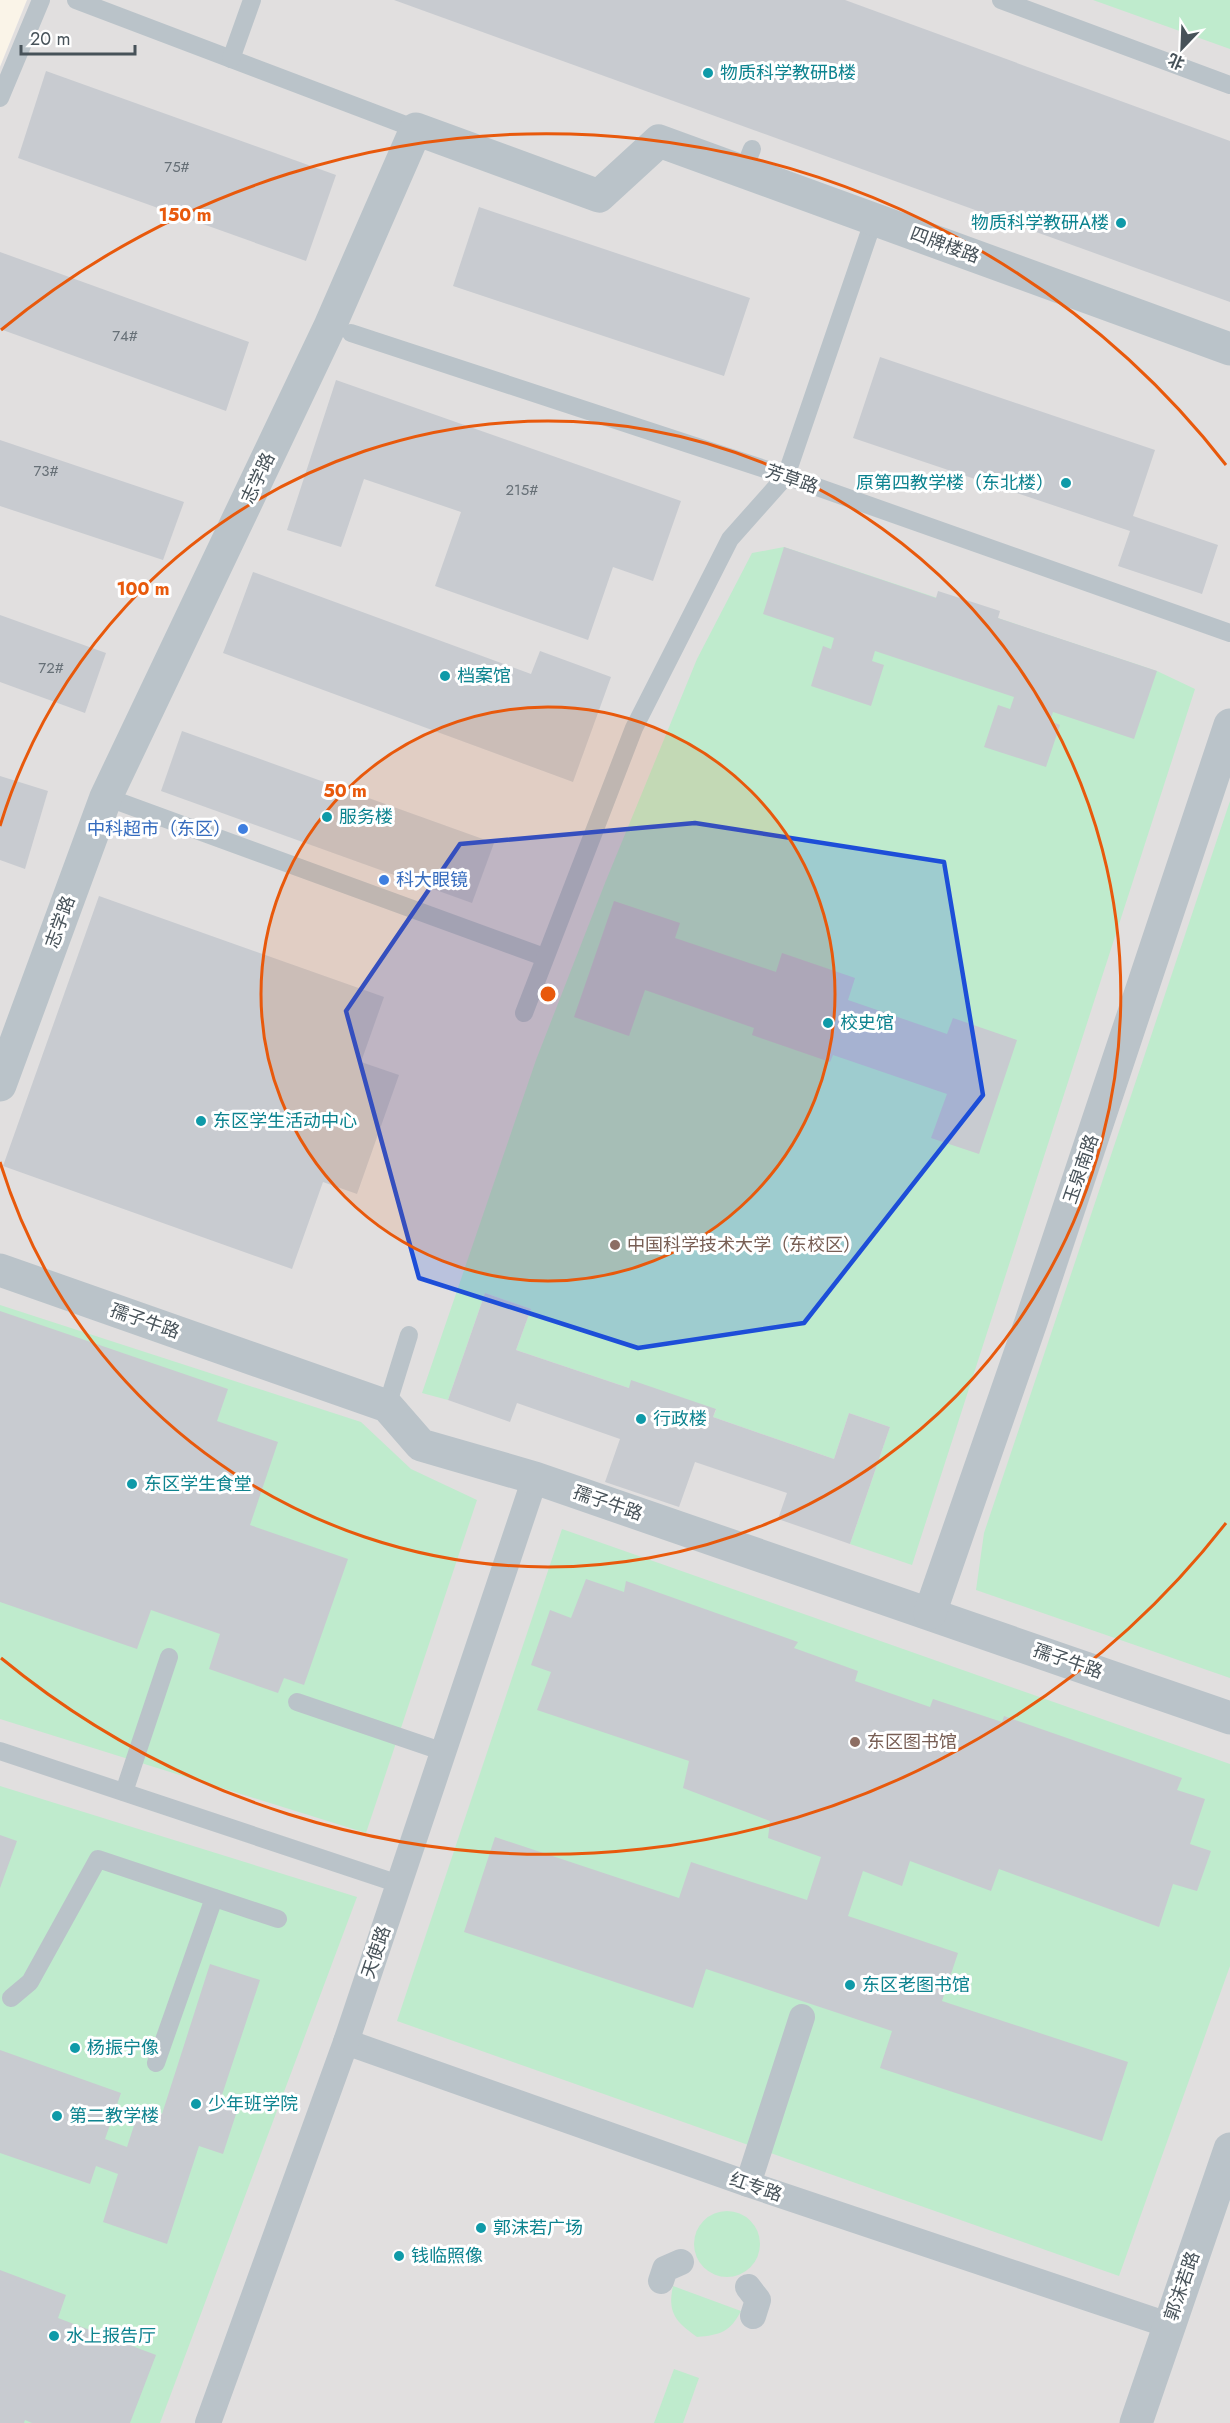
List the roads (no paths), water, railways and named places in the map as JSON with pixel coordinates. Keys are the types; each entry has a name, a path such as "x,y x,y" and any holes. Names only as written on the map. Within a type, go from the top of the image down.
{"street":[{"name":"四牌楼路","path":"416,129 598,196 659,141 748,160 874,219 1230,349"},
{"name":"志学路","path":"0,1085 106,797 330,326 416,129"},
{"name":"玉泉南路","path":"930,1613 1224,765 1230,725"},
{"name":"孺子牛路","path":"0,1270 387,1406 421,1445 535,1478 1230,1718"},
{"name":"天使路","path":"208,2423 346,2043 535,1478"},
{"path":"748,2184 802,2017"},
{"name":"红专路","path":"346,2043 748,2184 1168,2325"},
{"name":"郭沫若路","path":"1136,2423 1230,2149"},
{"path":"661,2281 664,2269 681,2262"},
{"path":"748,2287 758,2300 753,2316"}],"lane":[{"path":"0,98 41,0"},
{"path":"76,0 416,129"},
{"path":"231,59 252,0"},
{"path":"1001,0 1230,85"},
{"path":"524,1013 633,728 730,539 786,476 874,219"},
{"name":"芳草路","path":"351,333 786,476 1230,633"},
{"path":"106,797 544,957"},
{"path":"387,1406 409,1335"},
{"path":"124,1792 169,1657"},
{"path":"297,1702 444,1752"},
{"path":"0,1751 399,1884"},
{"path":"11,1998 30,1982 98,1859 278,1919"},
{"path":"156,2063 214,1898"}],"place":[{"name":"物质科学教研B楼","path":"708,73"},
{"name":"物质科学教研A楼","path":"1121,223"},
{"name":"原第四教学楼（东北楼）","path":"1066,483"},
{"name":"档案馆","path":"445,676"},
{"name":"服务楼","path":"327,817"},
{"name":"中科超市（东区）","path":"243,829"},
{"name":"科大眼镜","path":"384,880"},
{"name":"校史馆","path":"828,1023"},
{"name":"东区学生活动中心","path":"201,1121"},
{"name":"中国科学技术大学（东校区）","path":"615,1245"},
{"name":"行政楼","path":"641,1419"},
{"name":"东区学生食堂","path":"132,1484"},
{"name":"东区图书馆","path":"855,1742"},
{"name":"东区老图书馆","path":"850,1985"},
{"name":"杨振宁像","path":"75,2048"},
{"name":"少年班学院","path":"196,2104"},
{"name":"第二教学楼","path":"57,2116"},
{"name":"郭沫若广场","path":"481,2228"},
{"name":"钱临照像","path":"399,2256"},
{"name":"水上报告厅","path":"54,2336"}]}
